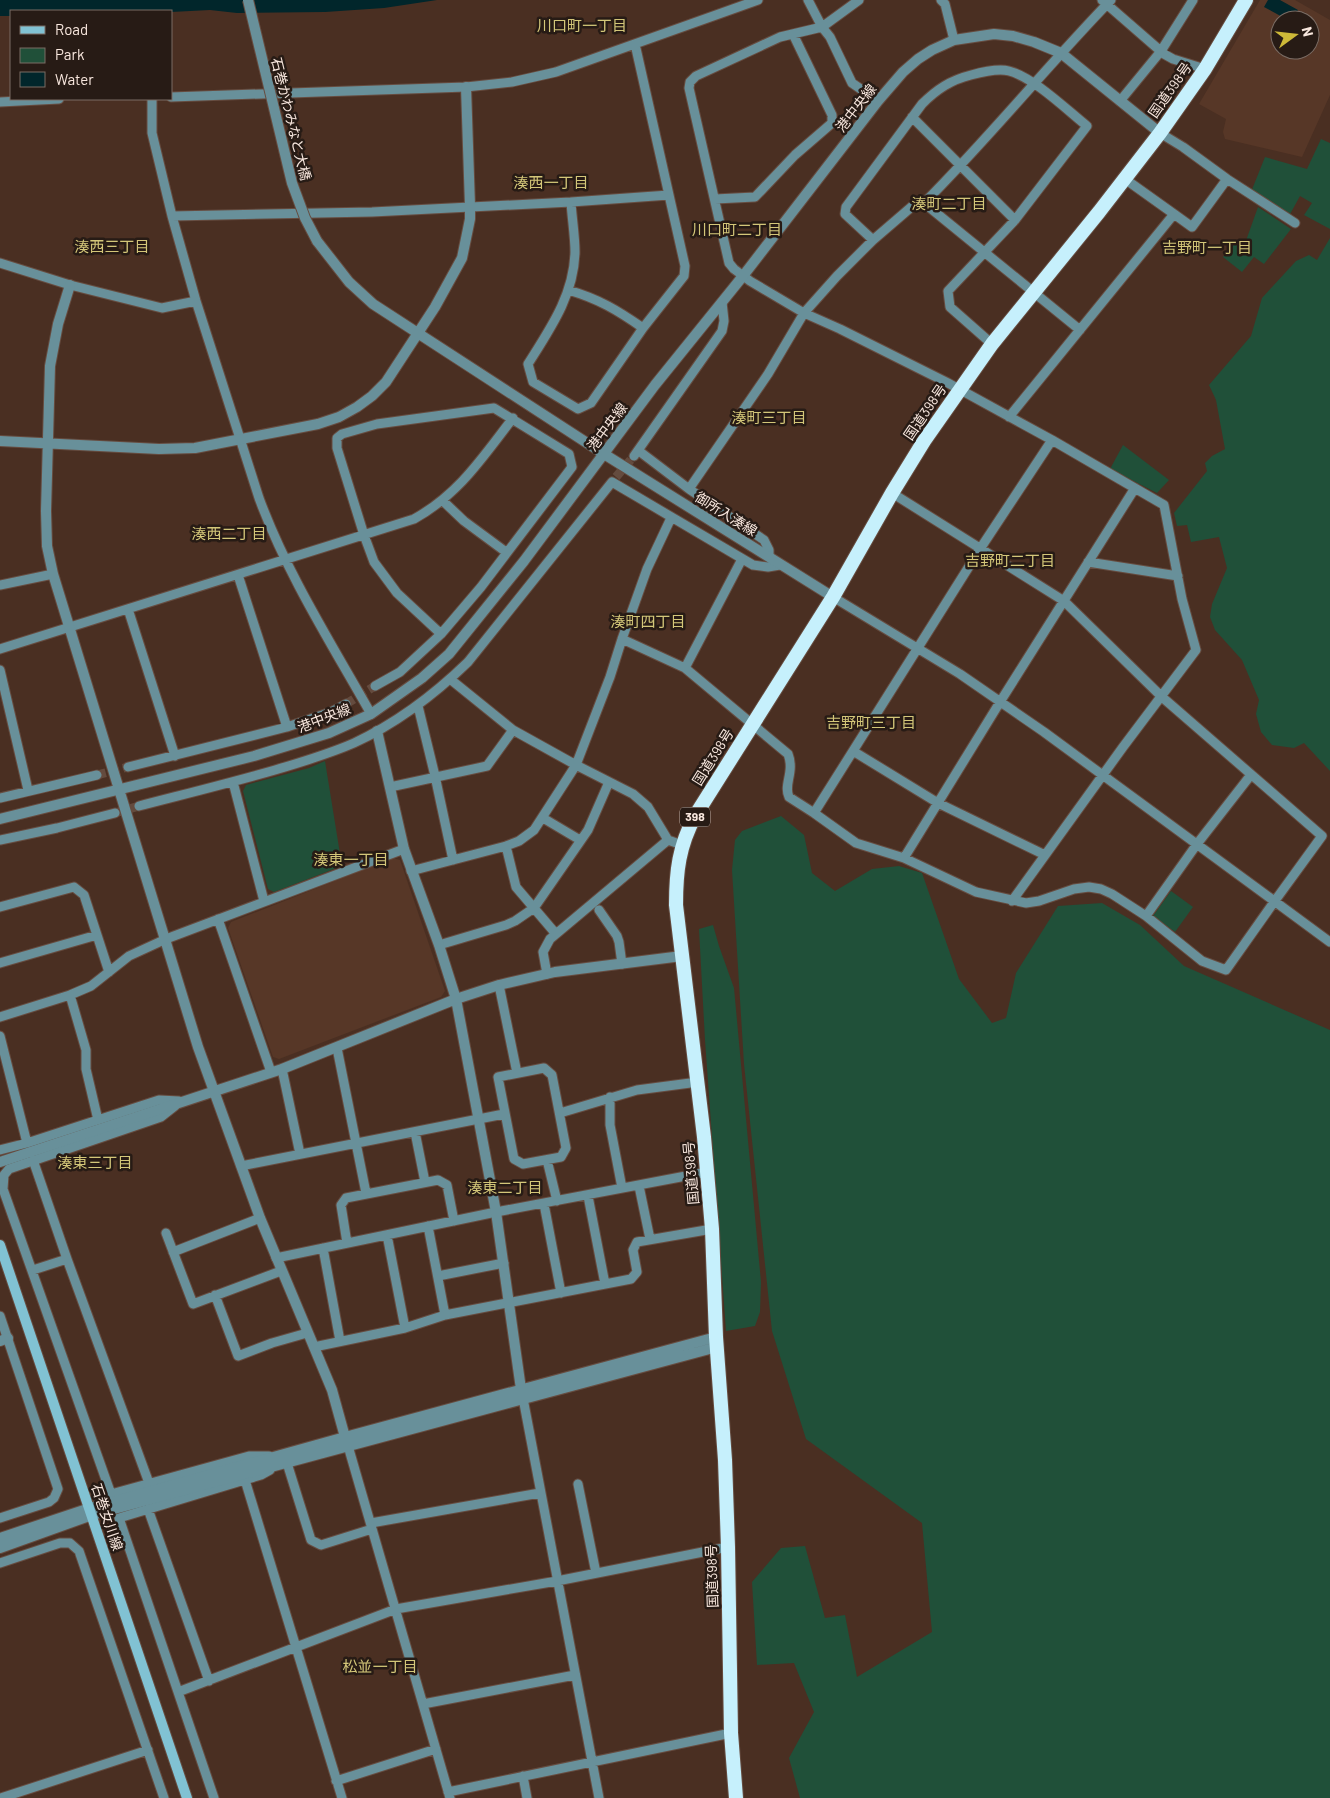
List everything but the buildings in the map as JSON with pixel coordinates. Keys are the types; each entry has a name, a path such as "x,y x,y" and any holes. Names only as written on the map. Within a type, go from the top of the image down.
{"highway":[{"name":"国道398号","path":"736,1798 732,1733 725,1460 716,1342 712,1229 698,1082 676,905 676,875 682,845 695,816 833,597 924,441 992,344 1160,133 1205,68 1246,0"}],"main road":[{"name":"石巻女川線","path":"0,1245 187,1798"}],"street":[{"name":"石巻かわみなと大橋","path":"248,0 292,183 304,218 317,241 348,282 373,304 417,332"},
{"path":"172,97 466,87 512,82 556,72 758,0"},
{"path":"808,0 822,27 830,37 852,83 878,100"},
{"path":"859,0 822,27 780,37 696,76 690,82 727,256 734,268 743,276 804,313 960,389 1009,418 1052,440 1164,506 1182,599 1196,650 1012,901"},
{"path":"1120,101 1160,51 1193,0"},
{"path":"946,1 954,40"},
{"path":"924,203 962,165 1107,2 1160,51 1173,60 1205,68"},
{"path":"715,199 755,197 795,155 832,123 832,115 793,34"},
{"name":"港中央線","path":"0,819 254,756 329,733 371,714 422,678 449,654 524,561 655,385 743,276 878,100 918,59 954,40 994,34 1013,36 1034,42 1061,53 1160,133"},
{"path":"571,202 575,252 573,272 557,318 528,364 533,382 578,409 591,403 643,328 684,276 685,266 635,44"},
{"path":"873,240 845,214 846,207 912,117 933,92 948,82 979,73 1008,70 1023,76 1087,126 1015,220 948,291 950,307 992,344"},
{"path":"0,441 159,449 195,448 318,424 339,418 357,408 386,382 434,307 462,258 470,219 466,87"},
{"path":"0,102 39,100"},
{"path":"152,100 152,133 172,216 196,301 268,523 294,576 371,714"},
{"path":"912,117 1015,220"},
{"path":"1160,133 1295,223"},
{"path":"1125,178 1192,227 1227,179"},
{"path":"172,216 372,212 669,195"},
{"path":"689,489 768,374 804,313 873,240 916,203 924,203 1080,330"},
{"path":"1009,418 1174,214"},
{"path":"0,263 70,285 162,308 196,301"},
{"path":"70,285 58,324 50,366 46,520 47,546 53,574 198,1046 281,1272 332,1390 449,1795 524,1776 732,1733"},
{"path":"568,290 611,306 643,328"},
{"path":"722,302 724,321 722,331 636,454 764,540 769,550 769,558"},
{"name":"御所入湊線","path":"417,332 604,454 833,597"},
{"path":"375,686 400,672 441,634 481,587 572,467 569,454 494,408 377,424 342,434 337,438 337,448 374,562 397,593 441,634"},
{"path":"0,649 414,519 443,501 470,473 513,418"},
{"path":"814,813 980,549 1052,440"},
{"path":"139,806 233,782 313,758 355,742 418,706 468,662 614,479 671,518 742,559 759,567 768,568 780,565"},
{"path":"904,858 1135,488"},
{"path":"622,640 685,668 788,754 792,767 787,793 789,797 856,843 904,858 976,892 1012,901 1026,903 1039,901 1074,889 1089,887 1101,889 1146,916 1202,961 1226,970 1322,836 1250,776 1162,697 1064,601 892,493"},
{"path":"443,501 464,521 506,552"},
{"path":"412,871 506,846 529,835 543,818 576,765 610,677 647,569 671,518"},
{"path":"685,668 742,559"},
{"path":"1088,562 1178,576"},
{"path":"0,585 53,574"},
{"path":"238,575 287,727"},
{"path":"833,597 960,674 1330,942"},
{"path":"128,609 175,756"},
{"path":"0,670 28,790"},
{"path":"450,679 513,730 633,794 648,807 668,840 682,845"},
{"path":"128,767 287,727 330,712 346,704"},
{"path":"418,706 453,860"},
{"path":"390,787 487,766 513,730"},
{"path":"377,731 404,849 439,944 456,999 496,1212 522,1394 599,1798"},
{"path":"853,751 938,803 1046,855"},
{"path":"0,798 97,775"},
{"path":"1146,916 1197,844 1250,776"},
{"path":"233,782 264,901"},
{"path":"439,944 506,926 534,908 588,830 609,782"},
{"path":"0,840 115,813"},
{"path":"543,818 580,840"},
{"path":"546,974 543,952 550,939 668,840"},
{"path":"506,846 516,887 556,934"},
{"path":"0,1017 70,995 91,986 129,956 166,939 404,849"},
{"path":"0,907 74,887 84,894 109,972"},
{"path":"599,910 620,942 622,964"},
{"path":"218,919 271,1072"},
{"path":"0,963 97,935"},
{"path":"0,1162 271,1072 337,1048 456,999 499,985 546,974 682,956"},
{"path":"499,985 517,1073"},
{"path":"70,995 86,1050 86,1069 98,1120"},
{"path":"0,1036 27,1143"},
{"path":"337,1048 366,1193"},
{"path":"282,1068 300,1154"},
{"path":"544,1068 552,1075 566,1148 561,1157 522,1164 514,1159 498,1077 517,1073 544,1068"},
{"path":"560,1113 637,1090 698,1082"},
{"path":"610,1097 610,1125 622,1188"},
{"path":"0,1150 159,1100 182,1102"},
{"path":"182,1102 161,1116 9,1169 2,1181 3,1189 111,1494 249,1456 282,1461"},
{"path":"241,1166 504,1114"},
{"path":"415,1132 425,1182"},
{"path":"33,1160 149,1483"},
{"path":"547,1160 557,1201"},
{"path":"276,1258 496,1212 707,1172"},
{"path":"347,1243 341,1205 346,1198 366,1193 438,1180 447,1184 454,1221"},
{"path":"639,1186 650,1239"},
{"path":"588,1196 605,1284"},
{"path":"544,1204 561,1293"},
{"path":"173,1252 260,1218"},
{"path":"428,1226 445,1315"},
{"path":"314,1347 405,1328 445,1315 631,1279 637,1272 633,1250 637,1242 712,1229"},
{"path":"166,1233 193,1304 281,1272"},
{"path":"387,1235 405,1328"},
{"path":"322,1248 340,1341"},
{"path":"33,1270 67,1258"},
{"path":"438,1276 504,1264"},
{"path":"216,1296 238,1356 272,1343 307,1333"},
{"path":"0,1316 4,1339 58,1489 54,1498 49,1502 0,1518"},
{"path":"0,1538 282,1461 347,1441 716,1342"},
{"path":"214,1798 119,1518 261,1475 282,1461"},
{"path":"282,1461 311,1540 321,1545 372,1526 540,1493"},
{"path":"245,1480 342,1798"},
{"path":"578,1484 596,1573"},
{"path":"148,1509 209,1681"},
{"path":"0,1548 91,1512"},
{"path":"0,1563 60,1542 70,1543 79,1551 164,1798"},
{"path":"178,1692 396,1610 728,1548"},
{"path":"423,1704 575,1675"},
{"path":"336,1781 436,1749"},
{"path":"1,1798 28,1794 148,1750"},
{"path":"524,1776 527,1798"}],"shaded area":[{"path":"1260,0 1295,0 1312,10 1270,10 1270,60 1320,60 1320,14 1330,20 1330,95 1302,157 1225,139 1223,132 1226,119 1199,104"},
{"path":"393,858 400,860 445,991 441,997 279,1059 273,1057 228,928 231,922"}],"green space":[{"path":"1321,139 1330,143 1330,229 1304,215 1312,203 1300,196 1289,216 1251,192 1265,157 1307,169"},
{"path":"1258,207 1291,229 1264,264 1254,257 1242,272 1223,257 1233,242 1243,249"},
{"path":"1330,238 1330,771 1304,743 1294,748 1272,745 1261,732 1256,714 1259,700 1242,660 1215,630 1210,617 1212,604 1227,568 1219,537 1191,542 1187,525 1177,526 1174,513 1207,471 1205,463 1212,456 1225,449 1216,400 1209,385 1251,336 1262,298 1296,261 1309,255 1317,260"},
{"path":"1123,445 1169,480 1157,493 1110,469"},
{"path":"325,761 342,866 274,892 268,889 243,791 246,785 309,768"},
{"path":"781,816 804,835 812,873 835,891 872,869 899,866 922,873 959,979 992,1023 1006,1018 1016,973 1058,906 1102,903 1140,925 1184,966 1330,1030 1330,1798 800,1798 789,1758 814,1712 794,1663 757,1665 752,1582 781,1548 805,1546 825,1618 845,1615 857,1677 932,1632 922,1523 806,1439 772,1331 744,1064 732,870 735,840 742,831"},
{"path":"1171,891 1193,907 1175,932 1153,916"},
{"path":"713,925 734,988 761,1282 760,1312 755,1326 726,1331 699,929"}],"water":[{"path":"0,0 437,0 384,8 325,12 237,13 210,10 172,12 172,10 10,10 10,16 0,16"},
{"path":"1268,0 1280,0 1298,10 1270,10 1264,7"}],"tunnel":[{"path":"616,477 634,456"},
{"path":"346,704 375,686"},
{"path":"97,775 128,767"},
{"path":"115,813 139,806"}],"district":[{"name":"川口町一丁目","path":"582,26"},
{"name":"湊西一丁目","path":"551,183"},
{"name":"湊町二丁目","path":"949,204"},
{"name":"川口町二丁目","path":"737,230"},
{"name":"湊西三丁目","path":"112,247"},
{"name":"吉野町一丁目","path":"1207,248"},
{"name":"湊町三丁目","path":"769,418"},
{"name":"湊西二丁目","path":"229,534"},
{"name":"吉野町二丁目","path":"1010,561"},
{"name":"湊町四丁目","path":"648,622"},
{"name":"吉野町三丁目","path":"871,723"},
{"name":"湊東一丁目","path":"351,860"},
{"name":"湊東三丁目","path":"95,1163"},
{"name":"湊東二丁目","path":"505,1188"},
{"name":"松並一丁目","path":"380,1667"}]}
